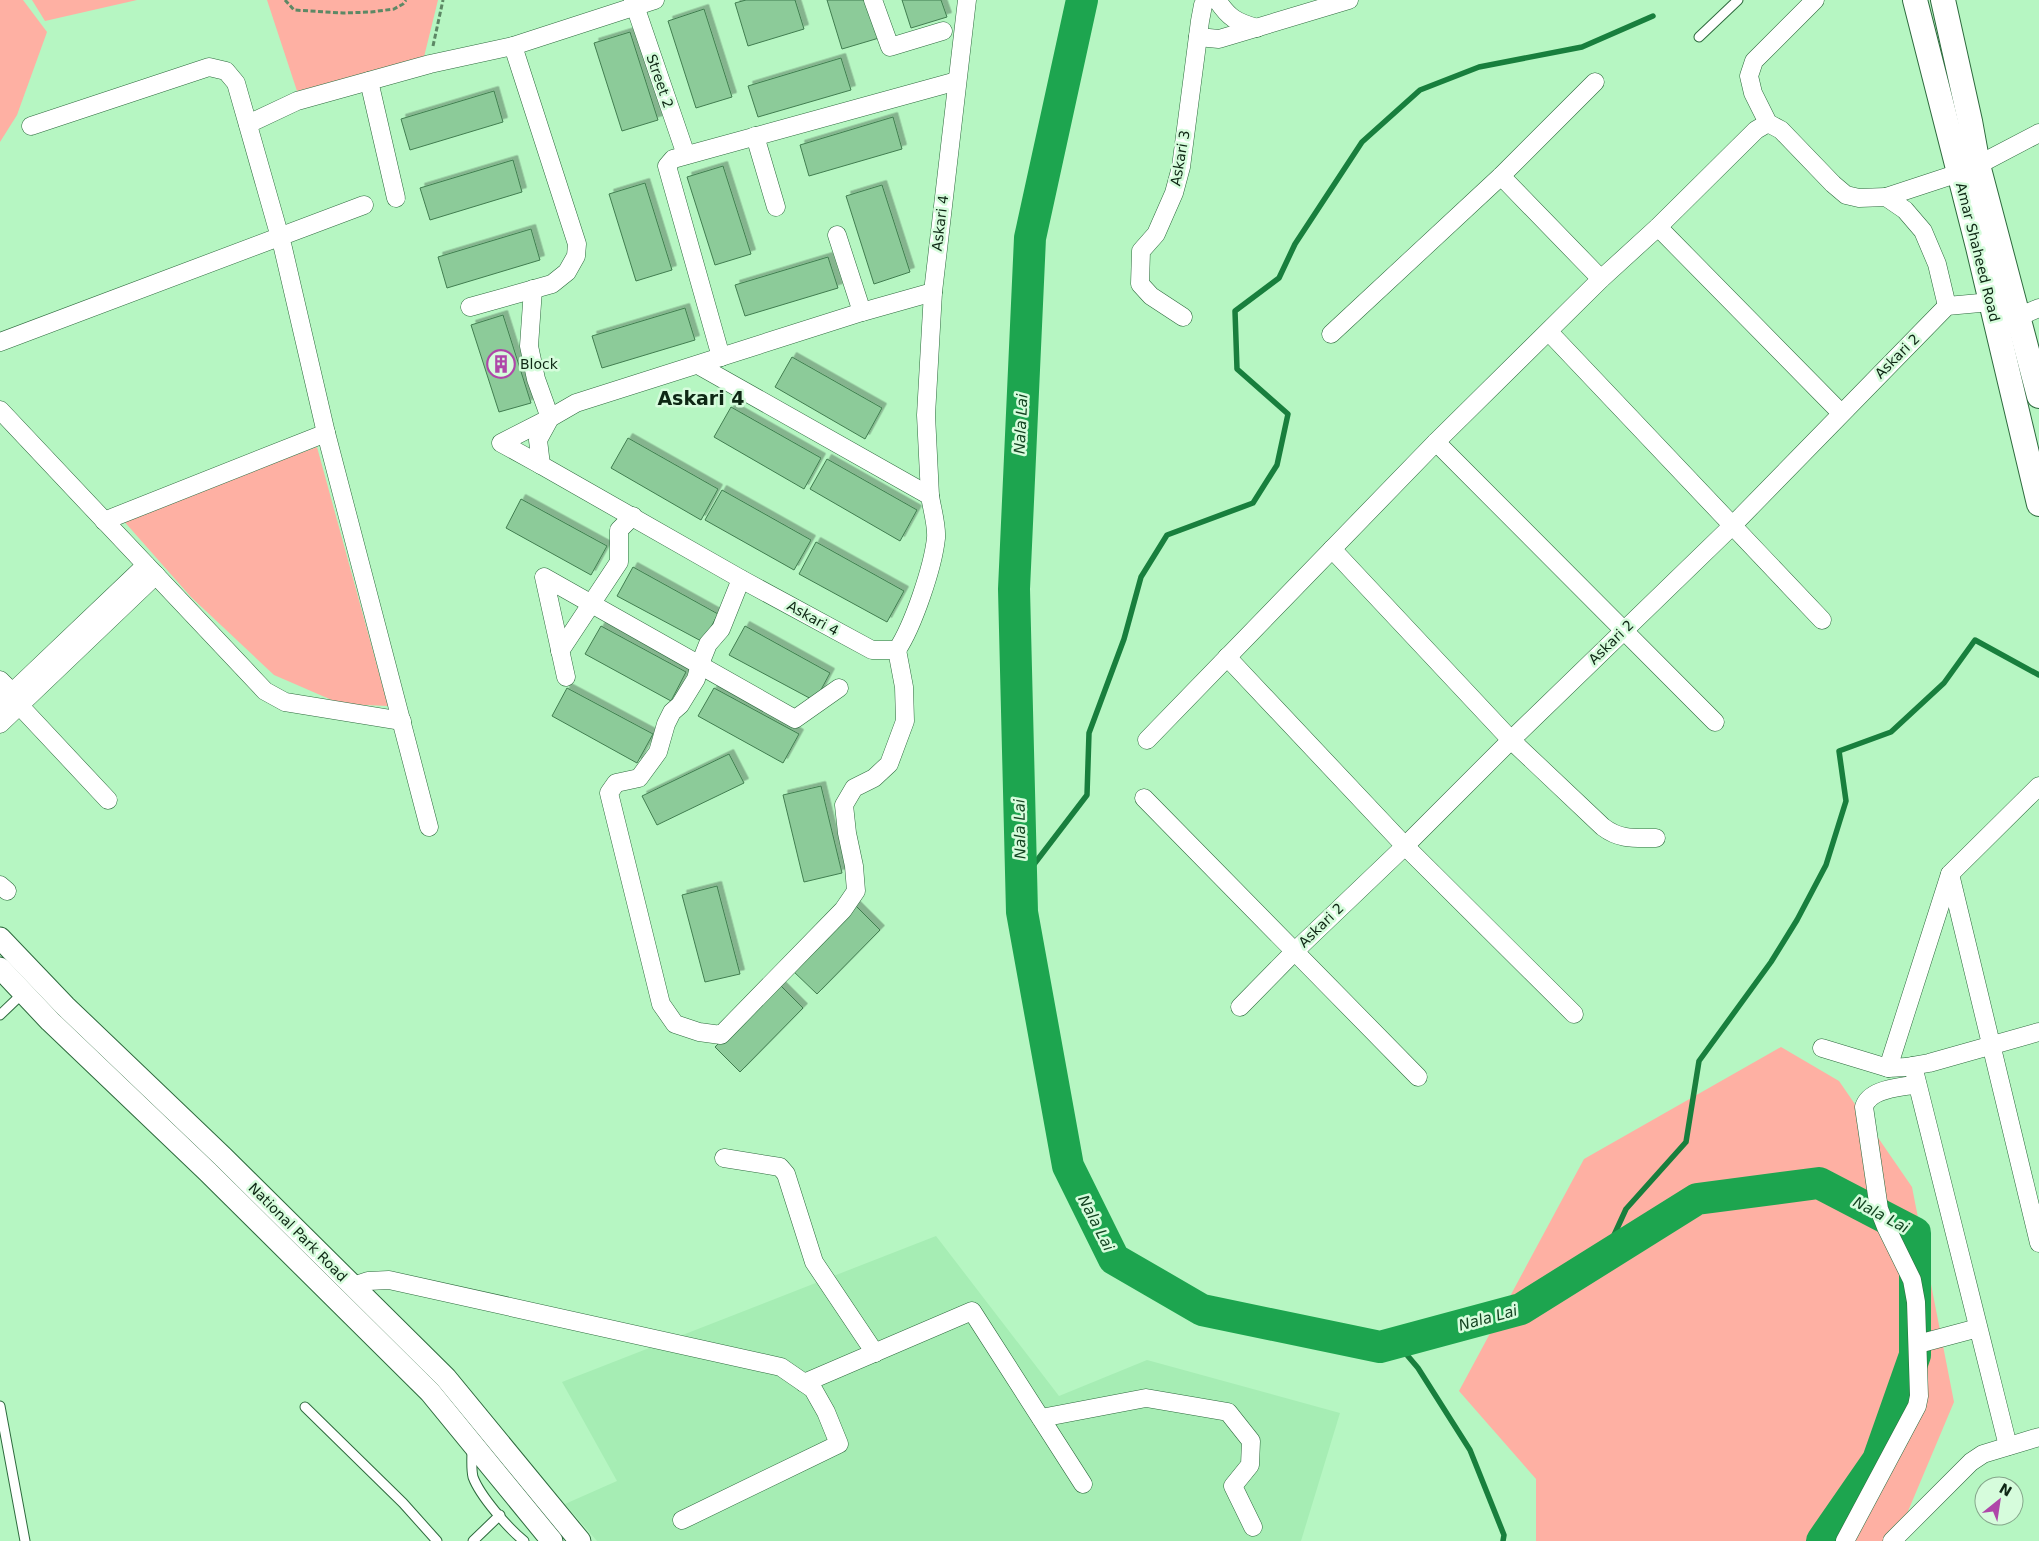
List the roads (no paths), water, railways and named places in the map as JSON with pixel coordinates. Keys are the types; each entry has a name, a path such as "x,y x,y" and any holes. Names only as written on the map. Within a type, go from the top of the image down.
{"main road":[{"name":"Amar Shaheed Road","path":"1915,0 1968,169 2029,312 2039,396"},
{"name":"Amar Shaheed Road","path":"1943,0 1970,121 1968,169 1991,302 2039,504"}],"street":[{"path":"248,124 297,100 430,64 513,46 634,3 655,0"},
{"path":"873,0 890,47 943,31"},
{"name":"Askari 4","path":"930,496 926,415 933,292 967,0"},
{"name":"Askari 3","path":"1183,317 1151,296 1140,284 1141,251 1156,234 1174,192 1181,167 1200,21 1203,5 1207,0"},
{"path":"1217,0 1226,14 1238,22 1257,28"},
{"path":"1198,37 1219,39 1350,0"},
{"path":"1815,0 1754,61 1749,76 1752,94 1768,123 1782,130 1833,184 1846,194 1859,198 1886,198 1968,169 2039,134"},
{"name":"Street 2","path":"634,3 686,155"},
{"path":"470,307 552,284 567,272 576,256 577,244 513,46"},
{"path":"31,126 209,67 226,71 236,83 280,237 326,433 429,827"},
{"path":"369,81 396,198"},
{"path":"721,357 667,166 673,159 686,155 957,81"},
{"path":"1331,334 1501,176 1595,82"},
{"path":"1147,740 1436,442 1549,332 1600,279 1658,227 1756,130 1768,123"},
{"path":"755,136 776,207"},
{"path":"1501,176 1600,279"},
{"path":"1886,198 1905,210 1923,231 1937,264 1947,306 1991,302"},
{"path":"0,342 364,205"},
{"path":"1658,227 1841,413"},
{"path":"837,235 862,312"},
{"path":"533,289 529,346 536,379 550,418"},
{"path":"541,465 538,440 550,418 576,403 862,312 933,292"},
{"name":"Askari 2","path":"1240,1007 1294,952 1731,527 1947,306"},
{"path":"1549,332 1731,527 1822,620"},
{"path":"698,365 930,496 936,537 927,575 913,617 907,634 897,650 904,687 905,721 889,764 874,778 854,788 844,806 847,834 854,866 856,891 843,910 721,1035 699,1032 675,1024 661,1004 610,793 616,783 639,778 654,759 662,742 666,724 672,712 680,705 696,679 708,644 721,629 741,579"},
{"path":"0,410 265,691 285,702 402,721"},
{"name":"Askari 4","path":"550,418 501,443 633,516 741,579 872,650 897,650"},
{"path":"104,521 326,433"},
{"path":"1436,442 1715,722"},
{"path":"560,651 619,562 619,530 633,516"},
{"path":"1332,549 1511,740 1603,827 1614,835 1633,838 1656,838"},
{"path":"0,724 8,695 151,570"},
{"path":"566,677 544,578 796,719 840,688"},
{"path":"1227,657 1405,846 1574,1014"},
{"path":"8,695 108,800"},
{"path":"1888,1068 1950,874 2039,786"},
{"path":"1144,798 1418,1076"},
{"path":"1950,874 2039,1243"},
{"name":"National Park Road","path":"0,938 65,1006 223,1157 446,1378 580,1541"},
{"name":"National Park Road","path":"0,968 23,993 430,1392 552,1541"},
{"path":"1822,1048 1888,1068 1913,1066 2039,1032"},
{"path":"1913,1066 2008,1446"},
{"path":"1845,1541 1918,1401 1916,1302 1912,1280 1879,1209 1864,1107 1866,1100 1877,1093 1917,1084"},
{"path":"724,1158 780,1167 786,1174 814,1262 875,1353"},
{"path":"352,1286 368,1281 389,1280 781,1367 813,1389 826,1412 839,1444 682,1520"},
{"path":"804,1383 972,1311 1083,1484"},
{"path":"1918,1344 1978,1328"},
{"path":"1041,1418 1146,1398 1228,1412 1251,1441 1250,1465 1233,1486 1252,1527"},
{"path":"1892,1541 1972,1462 1983,1454 2039,1437"}],"lane":[{"path":"1700,37 1738,0"},
{"path":"0,1015 23,993"},
{"path":"305,1407 403,1503 437,1541"},
{"path":"1,1411 25,1541"},
{"path":"472,1443 473,1476 484,1496 524,1541"},
{"path":"473,1541 500,1515"}],"waterway":[{"name":"Nala Lai","path":"1082,0 1030,238 1014,589 1022,912 1068,1166 1114,1259 1202,1310 1380,1347 1521,1309 1697,1199 1819,1183 1915,1233 1915,1355 1878,1460 1822,1541"},
{"path":"1022,880 1087,795 1089,733 1124,639 1141,577 1167,535 1253,503 1277,465 1288,414 1237,369 1235,311 1279,278 1295,244 1362,142 1420,90 1479,67 1582,47 1653,16"},
{"path":"1604,1257 1626,1209 1686,1142 1699,1061 1771,962 1797,920 1826,865 1846,801 1839,751 1891,732 1944,683 1975,640 2039,675"},
{"path":"1396,1342 1418,1368 1470,1450 1504,1535 1503,1541"}],"place":[{"name":"Block","path":"501,364"}],"district":[{"name":"Askari 4","path":"701,398"}]}
